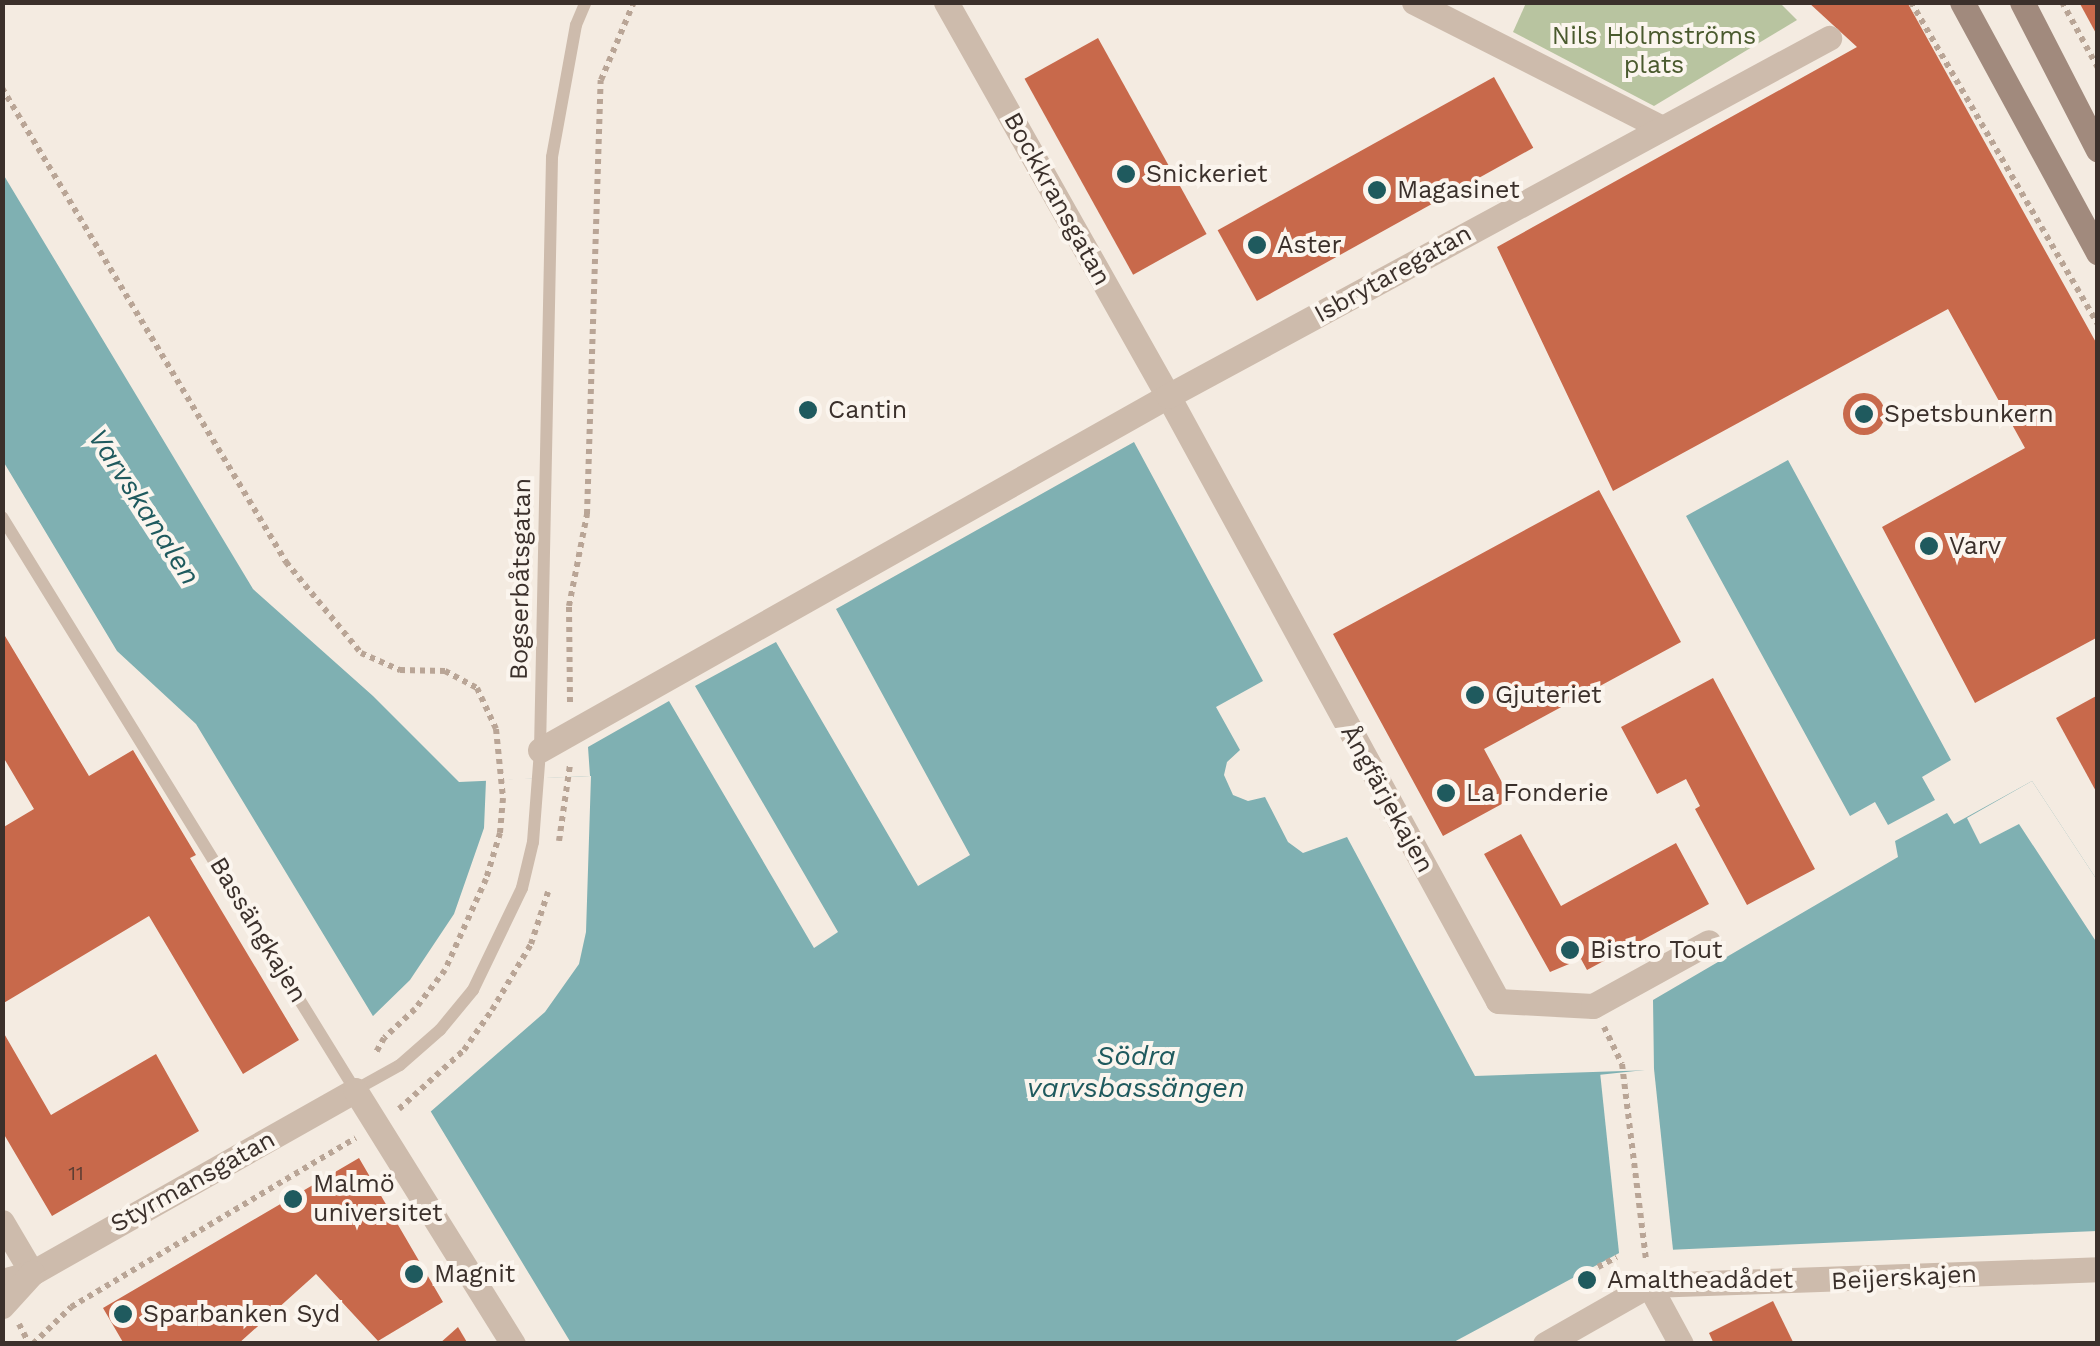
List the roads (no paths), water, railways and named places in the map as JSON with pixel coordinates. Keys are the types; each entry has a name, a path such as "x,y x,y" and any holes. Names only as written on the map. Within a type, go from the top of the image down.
{"street":[{"name":"Bockkransgatan","path":"946,2 1168,396"},
{"path":"1414,2 1662,128"},
{"path":"1962,2 2098,252"},
{"path":"2022,2 2098,150"},
{"name":"Isbrytaregatan","path":"540,750 1168,396 1829,38"},
{"name":"Ångfärjekajen","path":"1168,396 1498,1001 1593,1006 1709,942"},
{"name":"Bassängkajen","path":"354,1090 513,1344"},
{"name":"Styrmansgatan","path":"2,1281 32,1273 354,1090"},
{"path":"2,1222 32,1273"},
{"name":"Beijerskajen","path":"1545,1344 1649,1286 2098,1269"},
{"name":"Styrmansgatan","path":"2,1306 32,1273"},
{"path":"1649,1286 1680,1344"}],"lane":[{"name":"Bogserbåtsgatan","path":"354,1090 400,1065 440,1030 473,990 498,944 529,858 540,750 552,157 576,25 586,2"},
{"name":"Bassängkajen","path":"2,517 354,1090"}],"water":[{"name":"Södra varvsbassängen","path":"3,174 253,589 373,696 459,782 590,776 588,747 669,701 814,948 838,932 695,686 776,642 918,886 970,855 836,609 1134,442 1263,681 1216,707 1240,750 1227,762 1224,775 1233,795 1248,801 1265,797 1288,842 1303,853 1347,837 1475,1076 1654,1070 1653,1000 1898,857 1895,841 1947,813 1954,824 2032,781 2097,880 2097,1231 1621,1252 1452,1343 571,1343 196,724 117,651 3,461"},
{"path":"1788,460 1951,760 1922,777 1935,800 1888,825 1875,802 1850,816 1686,516"}],"place":[{"name":"Snickeriet","path":"1126,174"},
{"name":"Magasinet","path":"1377,190"},
{"name":"Aster","path":"1257,245"},
{"name":"Cantin","path":"808,410"},
{"name":"Spetsbunkern","path":"1864,414"},
{"name":"Varv","path":"1929,546"},
{"name":"Gjuteriet","path":"1475,695"},
{"name":"La Fonderie","path":"1446,793"},
{"name":"Bistro Tout","path":"1570,950"},
{"name":"Malmö universitet","path":"293,1199"},
{"name":"Magnit","path":"414,1274"},
{"name":"Amaltheadådet","path":"1587,1280"},
{"name":"Sparbanken Syd","path":"123,1314"}],"park label":[{"name":"Nils Holmströms plats","path":"1654,52"}],"water label":[{"name":"Varvskanalen","path":"144,507"}]}
